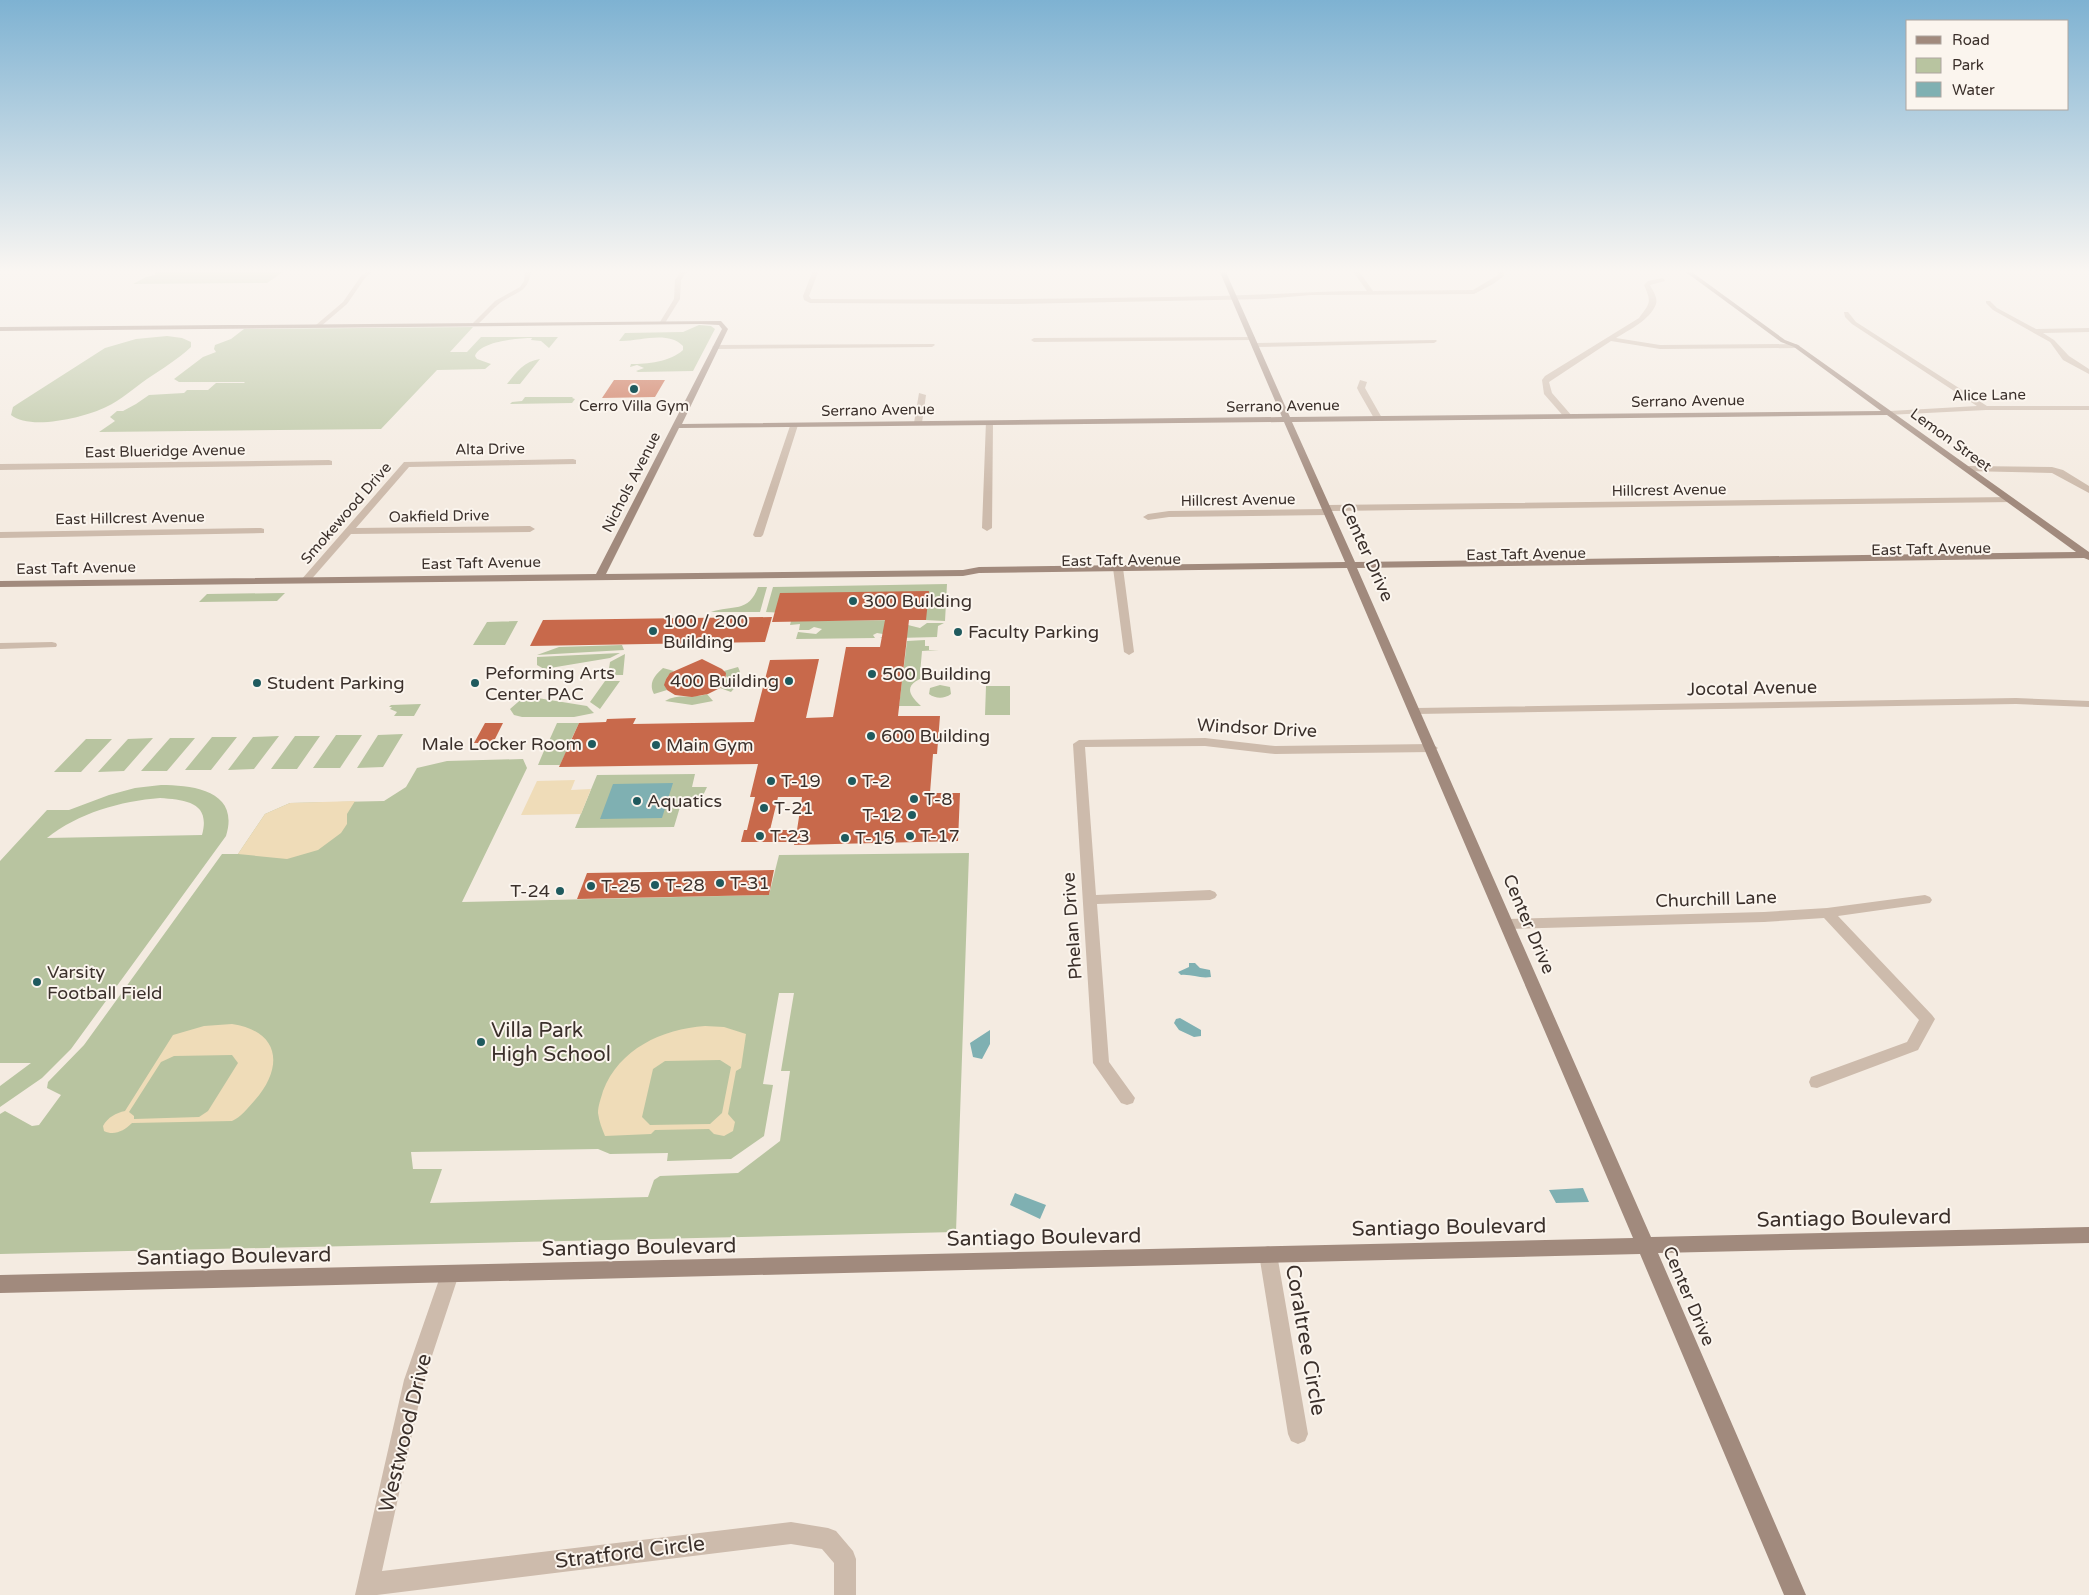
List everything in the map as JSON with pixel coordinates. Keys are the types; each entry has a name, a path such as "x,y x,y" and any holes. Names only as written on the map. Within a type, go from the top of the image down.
{"street":[{"name":"Center Drive","path":"1256,344 1647,1245 1795,1595"},
{"path":"1568,416 1548,394 1545,382 1602,344"},
{"path":"1639,344 1666,347 1796,346"},
{"name":"Lemon Street","path":"1792,344 1969,469 2088,557"},
{"path":"1887,344 1986,408"},
{"path":"2055,344 2066,358 2089,372"},
{"path":"716,347 932,345"},
{"name":"Nichols Avenue","path":"600,576 716,347"},
{"path":"1363,382 1361,385 1363,392 1378,418"},
{"path":"918,423 922,395"},
{"name":"Alice Lane","path":"1890,413 1986,408 2089,408"},
{"name":"Serrano Avenue","path":"676,426 1890,413"},
{"path":"987,528 989,422"},
{"path":"758,535 794,425"},
{"name":"Alta Drive","path":"406,464 573,462"},
{"name":"East Blueridge Avenue","path":"0,467 329,463"},
{"name":"Smokewood Drive","path":"306,580 406,464"},
{"path":"1969,469 2052,470 2060,472 2089,490"},
{"name":"Hillcrest Avenue","path":"1148,517 1169,514 1327,510 2011,500"},
{"name":"Oakfield Drive","path":"349,531 530,529"},
{"name":"East Hillcrest Avenue","path":"0,535 261,532"},
{"name":"East Taft Avenue","path":"0,584 963,573 979,577 1119,572 2088,557"},
{"path":"1119,572 1129,652"},
{"path":"0,646 52,645"},
{"name":"Jocotal Avenue","path":"1416,711 2016,701 2089,704"},
{"name":"Windsor Drive","path":"1079,744 1205,742 1275,750 1432,748"},
{"name":"Phelan Drive","path":"1079,744 1101,1063 1127,1098"},
{"path":"1089,900 1210,895"},
{"name":"Churchill Lane","path":"1508,924 1764,917 1827,913 1924,900"},
{"path":"1817,1082 1913,1046 1927,1019 1827,913"},
{"name":"Santiago Boulevard","path":"0,1284 2089,1235"},
{"name":"Coraltree Circle","path":"1268,1254 1298,1434"},
{"name":"Westwood Drive","path":"368,1589 414,1380 450,1274"},
{"name":"Stratford Circle","path":"368,1589 791,1533 828,1539 845,1559 845,1595"}],"green space":[{"path":"117,344 191,344 191,347 175,360 112,404 97,411 58,421 44,422 20,420 11,415 13,407 105,348"},
{"path":"457,344 450,352 467,352 474,344 491,344 478,351 475,356 477,359 491,364 485,369 437,370 381,429 99,432 115,421 110,417 117,411 123,411 149,395 184,393 187,390 208,390 216,383 244,383 179,382 174,379 203,357 216,352 214,349 215,345"},
{"path":"681,344 707,344 693,371 638,372 636,371 644,368 637,365 630,367 631,364 665,360 678,354 683,350"},
{"path":"540,359 520,384 507,384 525,365"},
{"path":"525,397 573,397 575,399 572,403 510,404 522,401"},
{"name":"300 Building","path":"947,584 945,621 766,612 773,587"},
{"path":"758,587 767,587 760,612 711,612 739,607 745,604 750,601"},
{"path":"285,593 277,601 199,602 207,594"},
{"path":"908,620 892,638 880,638 883,637 883,634 877,633 873,635 875,638 796,639 798,632 816,634 822,629 814,627 809,630 799,630 800,624 790,625 791,621"},
{"path":"518,621 505,645 473,645 487,622"},
{"path":"927,623 944,623 938,626 937,637 897,638 908,625 920,628"},
{"path":"925,640 925,646 929,646 929,650 939,650 922,651 920,674 932,674 913,683 910,691 911,695 921,706 899,706 907,641"},
{"path":"622,645 624,650 537,655 559,647"},
{"path":"620,653 610,658 544,669 537,665 537,657"},
{"path":"625,654 623,675 608,675 610,662"},
{"path":"738,667 740,677 734,689 731,692 720,688 727,678 724,671"},
{"path":"663,668 674,671 666,679 667,690 654,694 652,683 655,676"},
{"path":"605,681 620,681 600,709 590,702"},
{"path":"940,685 950,687 951,694 940,698 929,694 930,688"},
{"path":"986,686 1010,686 1010,715 985,715"},
{"path":"707,694 713,701 692,705 665,701 675,697"},
{"path":"525,696 587,706 594,713 574,717 522,717 514,715 510,709"},
{"path":"421,704 414,716 394,716 397,712 390,709 392,707 389,707 391,705"},
{"path":"557,723 579,723 570,742 548,743"},
{"path":"403,734 383,767 357,768 378,735"},
{"path":"336,735 362,735 340,768 313,768"},
{"path":"279,736 254,769 228,770 253,737"},
{"path":"295,736 320,736 297,769 271,769"},
{"path":"212,737 237,737 211,770 185,770"},
{"path":"153,738 124,771 98,772 128,739"},
{"path":"170,738 195,738 167,771 141,771"},
{"path":"86,739 112,739 81,772 54,772"},
{"path":"546,746 569,746 560,765 538,765"},
{"path":"523,759 527,768 462,902 769,895 779,855 969,853 956,1232 0,1254 0,1114 5,1111 32,1126 39,1125 61,1095 47,1088 48,1082 84,1045 222,854 238,854 265,814 290,803 384,801 406,787 417,768 447,761","holes":["779,993 794,993 781,1071 790,1071 780,1141 738,1173 660,1176 654,1180 648,1197 430,1203 442,1169 413,1169 411,1152 598,1149 610,1154 668,1153 667,1161 731,1159 764,1136 773,1085 763,1084"]},
{"path":"695,774 692,787 707,787 698,806 680,807 674,827 575,828 597,775"},
{"path":"174,785 200,789 211,794 220,800 226,809 229,821 226,836 71,1049 42,1078 0,1107 0,1086 31,1063 0,1063 0,861 47,810 69,810 109,795 135,788","holes":["160,798 187,802 200,809 204,824 202,835 47,838 72,822 100,810 115,805"]}],"sand":[{"path":"575,780 571,790 591,789 581,814 521,815 537,781"},
{"path":"355,801 347,814 347,824 341,833 318,850 287,859 238,854 265,814 290,803"},
{"path":"232,1024 248,1028 260,1034 268,1042 272,1052 273,1063 270,1075 264,1088 247,1109 232,1121 132,1123 119,1132 111,1133 104,1131 103,1126 107,1120 115,1114 125,1111 173,1035 204,1026","holes":["232,1055 238,1063 208,1111 199,1117 134,1119 134,1116 129,1112 161,1062 174,1056"]},
{"path":"705,1026 724,1027 746,1034 741,1068 736,1071 728,1114 735,1122 733,1131 724,1136 714,1134 709,1129 655,1130 651,1134 605,1136 598,1116 598,1110 603,1091 610,1076 631,1053 644,1044 658,1037 689,1028","holes":["720,1060 731,1067 722,1113 710,1124 650,1125 642,1117 653,1069 665,1061"]}],"water":[{"name":"Aquatics","path":"673,783 662,818 600,819 613,784"},
{"path":"1189,963 1195,963 1200,968 1210,970 1211,977 1181,975 1178,972 1189,967"},
{"path":"1180,1018 1201,1030 1201,1036 1194,1037 1179,1030 1174,1023 1176,1019"},
{"path":"990,1030 990,1044 982,1059 973,1057 970,1043"},
{"path":"1583,1188 1589,1202 1556,1203 1549,1190"},
{"path":"1015,1193 1046,1205 1040,1219 1010,1205"}],"building":[{"name":"Cerro Villa Gym","path":"614,380 665,380 655,397 602,398"},
{"path":"929,591 926,620 909,620 898,716 940,716 937,754 933,754 930,793 960,793 958,841 794,845 795,842 741,842 744,830 747,830 755,797 750,797 758,764 559,767 579,723 606,722 607,719 636,718 633,724 754,722 770,660 819,659 806,718 833,717 846,647 880,647 885,620 772,622 780,593","holes":["778,797 802,797 797,830 770,830"]},
{"name":"100 / 200 Building","path":"772,617 765,642 530,646 543,620"},
{"path":"702,659 726,673 725,683 720,688 708,694 692,697 675,695 667,690 664,685 670,673"},
{"path":"485,723 503,723 493,743 474,743"},
{"path":"774,870 769,895 577,899 587,873"}],"place":[{"name":"Cerro Villa Gym","path":"634,389"},
{"name":"300 Building","path":"853,601"},
{"name":"100 / 200 Building","path":"653,631"},
{"name":"Faculty Parking","path":"958,632"},
{"name":"500 Building","path":"872,674"},
{"name":"400 Building","path":"789,681"},
{"name":"Student Parking","path":"257,683"},
{"name":"Peforming Arts Center PAC","path":"475,683"},
{"name":"600 Building","path":"871,736"},
{"name":"Male Locker Room","path":"592,744"},
{"name":"Main Gym","path":"656,745"},
{"name":"T-19","path":"771,781"},
{"name":"T-2","path":"852,781"},
{"name":"T-8","path":"914,799"},
{"name":"Aquatics","path":"637,801"},
{"name":"T-21","path":"764,808"},
{"name":"T-12","path":"912,815"},
{"name":"T-23","path":"760,836"},
{"name":"T-17","path":"910,836"},
{"name":"T-15","path":"845,838"},
{"name":"T-31","path":"720,883"},
{"name":"T-28","path":"655,885"},
{"name":"T-25","path":"591,886"},
{"name":"T-24","path":"560,891"},
{"name":"Varsity Football Field","path":"37,982"},
{"name":"Villa Park High School","path":"481,1042"}]}
